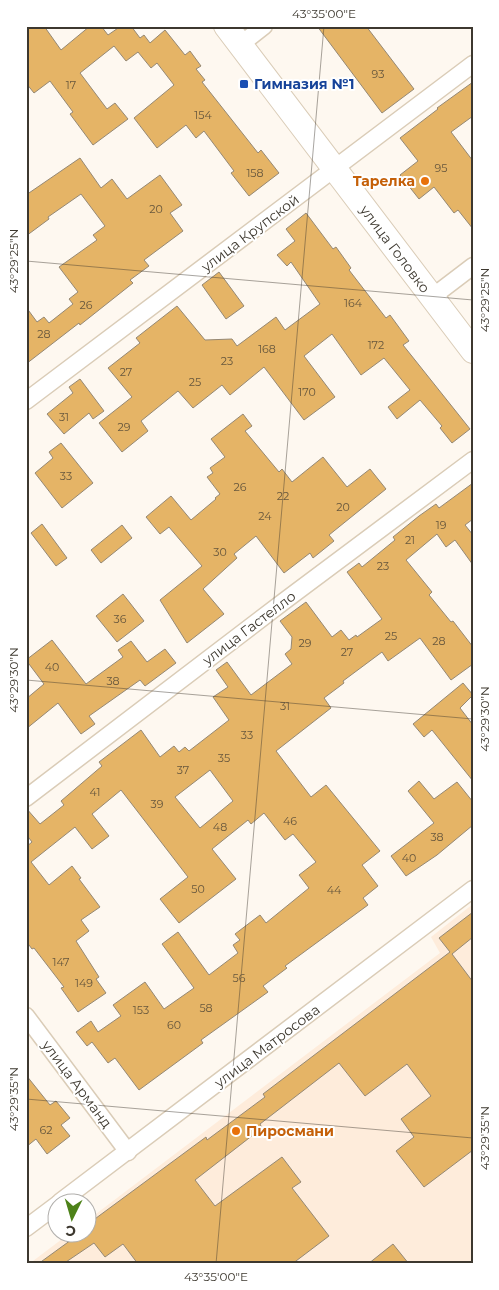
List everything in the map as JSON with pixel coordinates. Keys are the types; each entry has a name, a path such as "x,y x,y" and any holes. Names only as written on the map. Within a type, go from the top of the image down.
{"street":[{"name":"улица Головко","path":"226,26 473,352"},
{"path":"240,45 264,26"},
{"name":"улица Крупской","path":"26,401 473,64"},
{"path":"431,298 473,266"},
{"name":"улица Гастелло","path":"26,798 473,460"},
{"name":"улица Матросова","path":"74,1192 473,889"},
{"name":"улица Арманд","path":"26,1016 128,1152"},
{"name":"улица Матросова","path":"26,1228 48,1211"}],"shaded area":[{"path":"473,904 473,1264 29,1264 58,1242 98,1242 98,1212 440,953 431,937"}],"building":[{"path":"26,26 44,26 61,50 90,26 101,26 108,35 121,26 131,26 140,38 144,35 150,43 165,30 185,55 190,51 201,66 196,69 205,80 202,82 258,153 261,150 279,173 249,196 231,173 234,171 204,131 196,138 186,125 157,148 134,118 174,85 157,63 151,68 138,52 126,61 114,46 80,73 107,109 115,103 128,119 93,145 70,114 73,112 50,81 34,93 26,83"},
{"path":"317,26 366,26 414,89 382,113"},
{"path":"473,82 473,116 451,132 473,161 473,229 458,210 454,213 434,187 419,199 400,175 418,161 400,138"},
{"path":"80,158 101,188 112,179 127,199 160,175 182,205 170,213 183,231 144,260 149,266 130,280 133,283 26,364 26,307 37,322 44,317 49,323 73,304 69,299 78,292 59,267 97,240 93,235 105,226 81,194 48,217 49,219 26,236 26,195"},
{"path":"306,213 333,249 336,247 351,268 349,270 386,318 390,315 409,341 403,345 470,429 452,443 440,428 442,426 420,400 397,419 388,407 410,390 384,358 361,375 332,334 304,356 335,397 304,420 264,367 230,395 222,385 193,408 178,391 141,421 148,431 122,452 99,423 132,397 108,368 140,343 136,338 177,306 205,340 232,339 237,346 276,317 285,330 320,304 291,262 287,266 277,255 295,241 286,229"},
{"path":"219,272 244,306 226,319 202,285"},
{"path":"80,379 104,411 93,419 89,413 64,434 47,414 73,393 69,387"},
{"path":"243,414 252,426 245,431 279,472 282,469 292,482 323,457 347,487 370,469 386,489 329,535 334,541 313,558 310,553 284,573 256,536 234,554 237,558 203,589 224,614 187,643 160,600 202,566 169,527 160,534 146,517 171,496 191,520 216,499 220,494 207,477 213,473 210,468 225,457 211,439"},
{"path":"61,443 93,483 62,508 35,473 53,458 49,452"},
{"path":"473,483 473,519 465,525 473,535 473,565 455,540 446,547 437,534 406,560 432,592 429,595 451,622 453,621 473,647 473,664 451,680 420,638 388,661 382,652 343,681 344,683 324,698 331,708 276,751 311,797 326,785 380,851 362,865 378,886 363,898 368,905 285,966 287,968 263,986 268,992 201,1040 203,1043 139,1090 115,1058 108,1063 92,1042 87,1046 76,1032 91,1021 98,1032 121,1016 113,1005 145,982 164,1009 194,988 162,944 178,932 209,975 238,953 233,945 240,940 235,934 260,915 266,923 309,888 299,875 316,862 293,834 285,840 264,813 251,824 248,820 212,849 236,879 179,923 160,899 188,877 121,790 92,814 109,836 92,849 75,827 31,862 49,885 72,866 81,878 79,879 100,907 81,920 89,931 76,941 99,977 96,979 106,993 78,1012 61,988 64,987 34,948 32,949 26,941 26,847 32,842 26,834 26,808 40,824 64,805 61,801 102,766 99,762 141,730 160,757 174,746 179,752 185,747 189,751 229,720 213,697 228,687 216,670 227,662 251,695 292,664 285,654 291,649 292,637 280,621 306,602 332,637 341,630 349,640 356,635 357,637 382,619 347,572 359,563 362,567 395,540 393,537 436,504 439,508","holes":["210,770 233,801 200,828 175,797"]},
{"path":"42,524 67,558 56,566 31,533"},
{"path":"122,525 132,538 101,563 91,550"},
{"path":"123,594 144,621 117,642 96,616"},
{"path":"52,640 86,684 123,657 118,650 131,641 147,662 165,649 176,663 145,686 140,680 89,716 95,724 81,734 58,703 26,729 26,699 44,684 26,660"},
{"path":"463,683 473,695 460,708 473,725 473,781 432,730 424,737 413,724"},
{"path":"419,781 434,799 457,782 473,802 473,825 437,855 406,876 391,856 434,823 408,791"},
{"path":"473,912 473,937 452,954 473,982 473,1150 424,1187 396,1151 414,1137 401,1119 431,1096 407,1064 365,1096 339,1063 260,1124 262,1128 195,1180 215,1206 282,1157 301,1182 292,1188 329,1236 292,1264 138,1264 123,1244 105,1257 94,1243 63,1264 38,1264 68,1242 98,1242 98,1217 206,1137 207,1140 265,1097 263,1094 450,952 439,938"},
{"path":"26,1075 50,1105 56,1101 70,1118 61,1125 70,1136 47,1154 36,1139 26,1147"},
{"path":"393,1244 409,1264 368,1264"}],"place":[{"name":"Гимназия №1","path":"244,84"},
{"name":"Тарелка","path":"425,181"},
{"name":"Пиросмани","path":"236,1131"}]}
